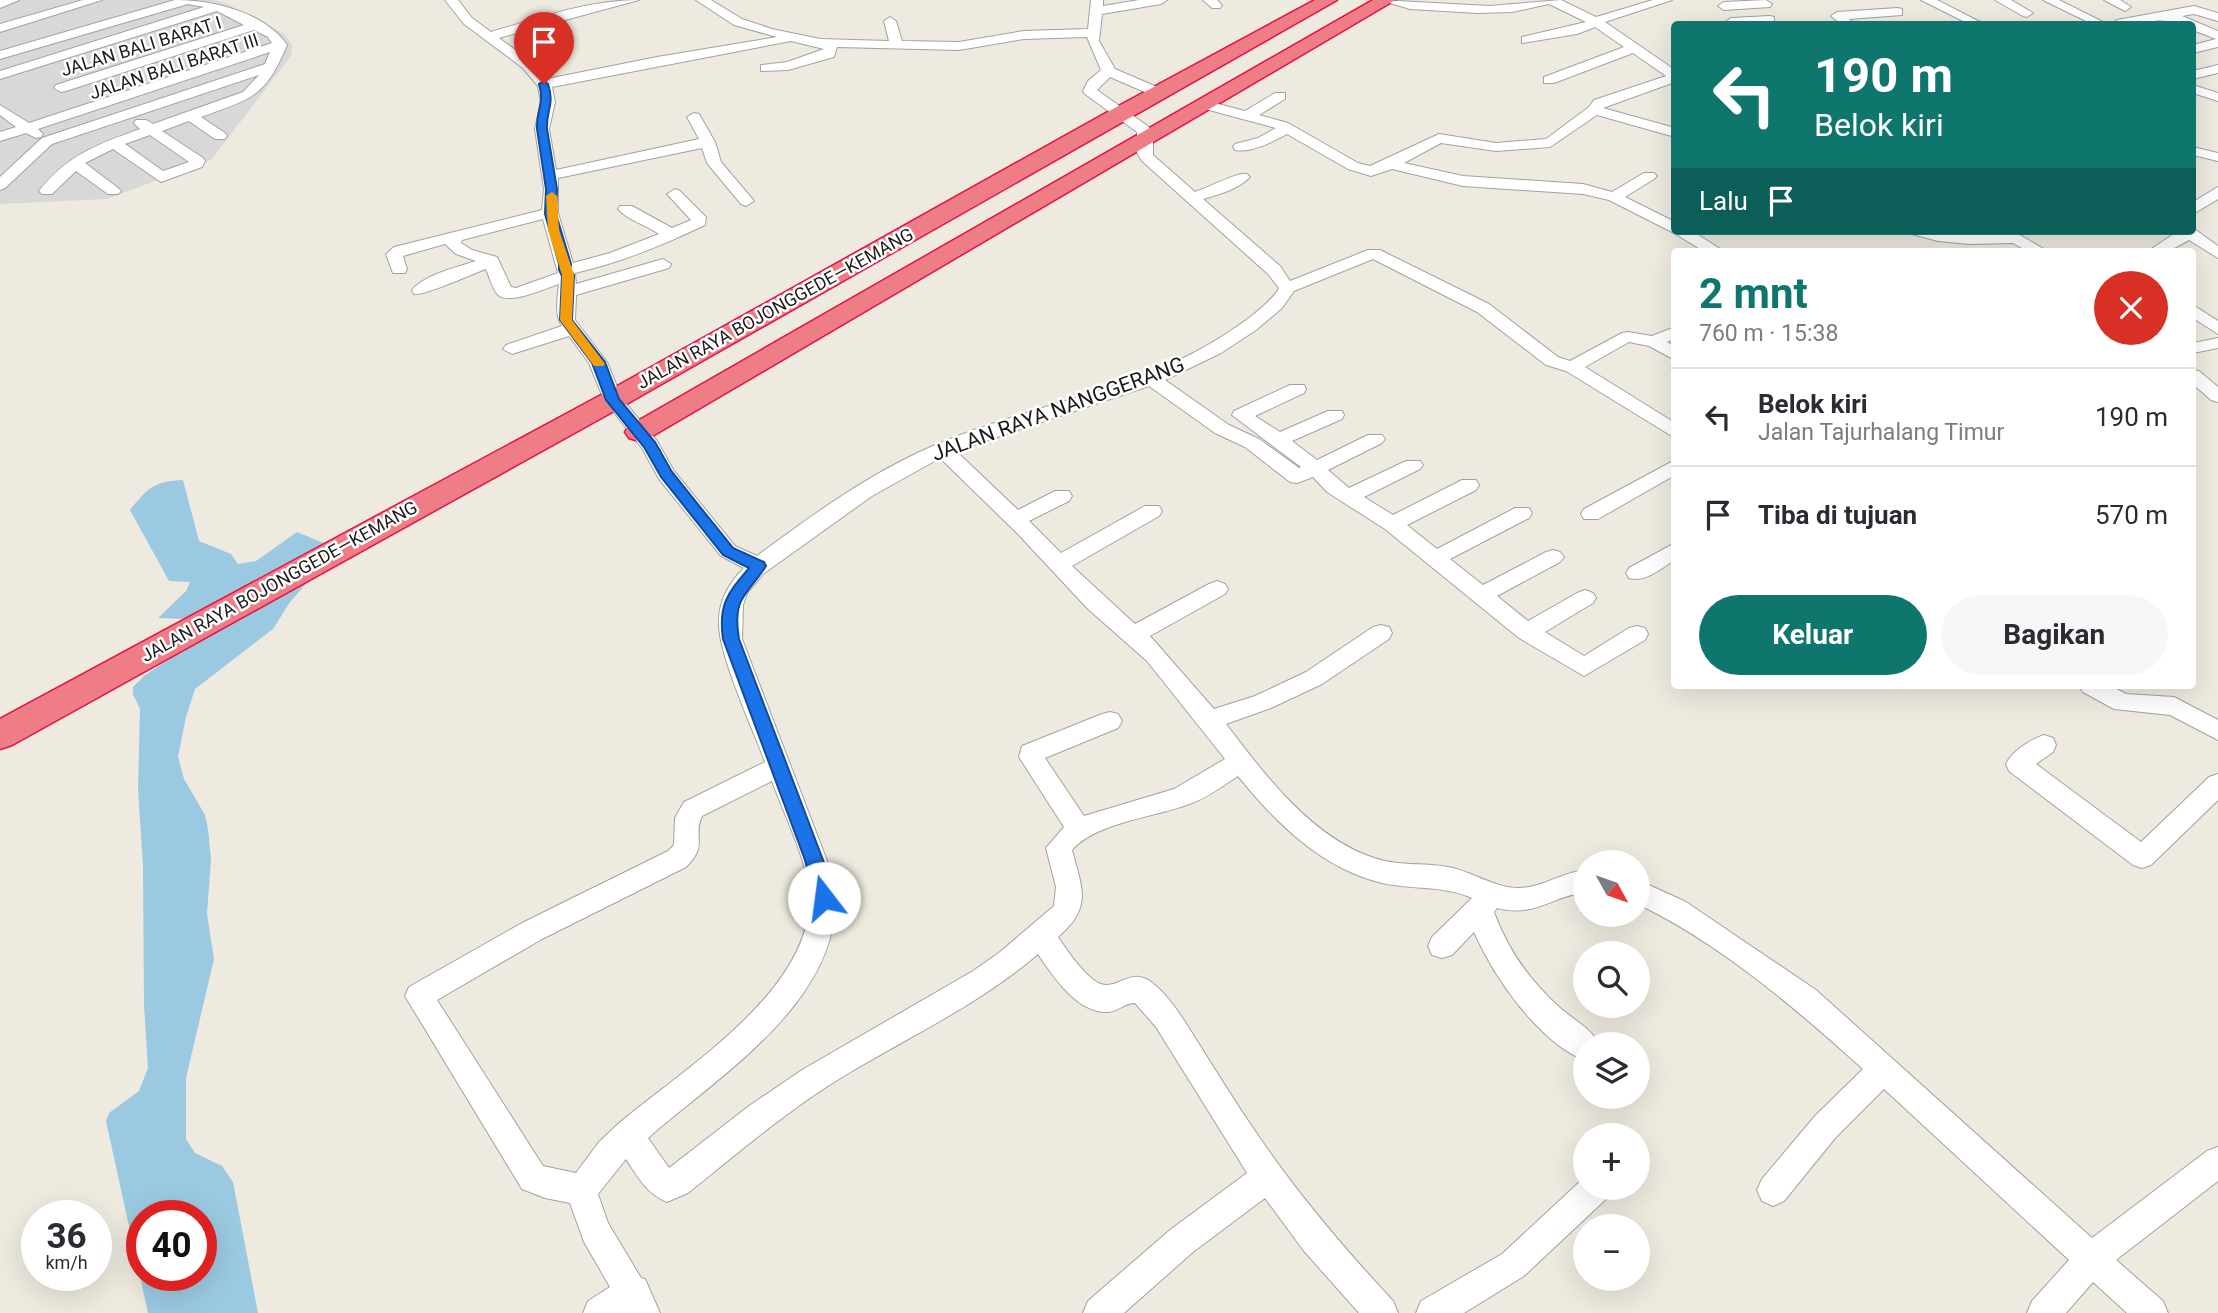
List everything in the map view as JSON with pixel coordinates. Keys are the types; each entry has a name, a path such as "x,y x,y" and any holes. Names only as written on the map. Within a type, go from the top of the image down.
{"highway":[{"name":"JALAN RAYA BOJONGGEDE—KEMANG","path":"639,432 1386,0"},
{"name":"JALAN RAYA BOJONGGEDE—KEMANG","path":"0,735 613,400 1121,113 1323,3"},
{"path":"1323,3 1352,18"}],"street":[{"path":"0,4 13,0"},
{"path":"0,16 54,0"},
{"path":"0,28 96,0"},
{"path":"451,0 468,20 528,65 544,84 548,99 541,120 552,189 550,214 565,264 566,320 598,362 613,400 650,445 666,474 728,551 759,566"},
{"path":"488,37 559,16 633,0"},
{"path":"702,0 738,22 829,43 959,46 1024,35 1092,33"},
{"path":"1108,71 1105,59 1093,41 1097,5 1161,0"},
{"path":"1386,0 1434,9 1485,12 1516,9 1550,0 1596,22 1671,73"},
{"path":"1527,40 1577,30 1666,0"},
{"path":"1844,21 1837,16 1892,13 1870,0"},
{"path":"1927,0 1972,21"},
{"path":"2001,0 2027,13"},
{"path":"2049,0 2094,21"},
{"path":"2109,0 2125,7"},
{"path":"0,55 177,1 204,2 218,7 255,25 276,40"},
{"path":"1730,21 1723,12 1725,3 1768,2"},
{"path":"0,41 113,7"},
{"path":"0,75 218,7"},
{"path":"2075,13 2096,8"},
{"path":"2148,21 2194,10 2218,17"},
{"path":"2168,15 2182,21"},
{"name":"JALAN BALI BARAT I","path":"135,48 238,16"},
{"path":"1757,21 1770,20"},
{"path":"890,21 897,45"},
{"path":"53,82 255,25"},
{"path":"2196,27 2218,36"},
{"path":"544,84 657,61 798,38"},
{"path":"47,191 75,163 93,151 253,92 271,66 276,40"},
{"path":"0,137 91,108 276,40"},
{"name":"JALAN BALI BARAT III","path":"75,97 276,40"},
{"path":"766,68 779,68 829,54 829,43"},
{"path":"2196,47 2218,43"},
{"path":"1549,80 1636,47"},
{"path":"30,66 91,108"},
{"path":"0,185 47,141 271,66"},
{"path":"1108,71 1159,93"},
{"path":"1108,71 1093,84 1090,91 1139,126 1146,137 1144,153 1147,158 1273,270 1287,288 1374,253 1483,307 1552,361 1572,367 1671,429"},
{"path":"1203,104 1287,128 1362,170 1371,171 1444,138 1502,148 1550,143 1595,110 1599,103 1671,77"},
{"path":"2196,90 2218,97"},
{"path":"1249,115 1280,96"},
{"path":"108,102 198,161 197,164 161,177 114,143"},
{"path":"0,110 47,141"},
{"path":"1595,110 1671,132"},
{"path":"191,116 220,136"},
{"path":"694,117 708,142 714,163 746,201"},
{"path":"1240,147 1263,141 1287,128"},
{"path":"548,176 708,142"},
{"path":"2196,152 2218,157"},
{"path":"75,163 113,191"},
{"path":"1391,164 1463,181 1562,185 1614,198 1671,226"},
{"path":"1614,198 1649,176"},
{"path":"1191,198 1223,188 1242,177"},
{"path":"2196,207 2218,192"},
{"path":"566,280 588,266 701,221 675,194"},
{"path":"626,209 635,218 649,220 662,231 673,234"},
{"path":"399,269 395,252 550,214"},
{"path":"1688,235 1710,248"},
{"path":"1942,235 1969,239 2015,238 2034,248"},
{"path":"2161,248 2182,235"},
{"path":"2191,235 2218,253"},
{"path":"454,236 453,244 458,249 475,259 492,261"},
{"path":"492,261 505,292 510,294 566,280 663,264"},
{"path":"420,290 441,279 492,261"},
{"name":"JALAN RAYA NANGGERANG","path":"582,1192 600,1165 629,1136 752,1033 790,985 818,936 824,898 821,879 731,639 729,622 733,597 759,566 867,490 942,449 991,430 1112,394 1152,379 1211,351 1237,336 1272,308 1287,288"},
{"path":"2196,312 2218,329"},
{"path":"512,349 571,329"},
{"path":"1654,342 1671,334"},
{"path":"1572,367 1628,337 1654,342 1671,353"},
{"path":"2196,347 2218,343"},
{"path":"2196,378 2218,396"},
{"path":"1152,379 1222,429 1252,443 1297,477 1375,439"},
{"path":"1297,389 1241,415 1279,440 1315,468 1334,487 1392,524 1527,632 1584,667 1637,634"},
{"path":"1279,440 1335,415"},
{"path":"942,449 1016,519 1097,604 1135,635 1212,720 1240,762 1293,821 1362,865 1392,875 1445,878 1466,884 1485,903 1498,957 1526,996 1573,1037"},
{"path":"1349,496 1413,465"},
{"path":"1591,514 1671,468"},
{"path":"1392,524 1469,485"},
{"path":"1016,519 1062,496"},
{"path":"1059,564 1152,511"},
{"path":"1434,559 1522,513"},
{"path":"1637,573 1671,552"},
{"path":"1480,596 1553,557"},
{"path":"1135,635 1217,589"},
{"path":"1527,632 1585,598"},
{"path":"1212,720 1263,702 1314,678 1381,633"},
{"path":"2096,689 2122,703 2175,696 2218,731"},
{"path":"1080,831 1031,757 1031,753 1110,721"},
{"path":"2044,745 2018,764 2142,857 2218,784"},
{"path":"629,1136 658,1179 667,1186 677,1182 811,1080 981,984 1005,967 1068,907 1068,883 1059,848 1068,837 1145,806 1187,794 1240,762"},
{"path":"600,1313 638,1302 595,1231 582,1192 569,1185 541,1182 533,1178 419,996 533,931 677,859 687,849 685,823 687,815 693,809 779,766"},
{"path":"1442,946 1485,903 1534,898 1561,885 1573,883"},
{"path":"1650,897 1707,929 1806,999 2151,1313"},
{"path":"1040,935 1090,993 1109,999 1126,990 1143,993 1166,1018 1269,1177 1315,1240 1381,1313"},
{"path":"1773,1189 1827,1123 1860,1088 1885,1070"},
{"path":"2044,1313 2092,1258 2218,1162"},
{"path":"1100,1313 1218,1210 1269,1177"},
{"path":"1433,1313 1513,1265 1582,1200"}],"shaded area":[{"path":"0,0 213,0 225,3 284,34 292,45 291,56 211,160 107,199 0,204"}],"water":[{"path":"183,480 199,541 231,554 238,564 256,561 297,532 326,544 209,620 158,618 186,591 190,582 169,581 130,510 152,487"},
{"path":"311,578 290,602 273,629 195,689 178,757 184,779 205,815 208,829 211,859 207,914 214,959 186,1078 186,1139 195,1153 222,1166 233,1182 258,1313 148,1313 143,1291 217,1291 217,1200 126,1200 126,1212 106,1121 109,1113 139,1091 148,1068 144,1006 143,865 138,789 140,709 133,694 133,687 144,676 193,643"}],"slow traffic":[{"path":"552,196 550,214 553,230 565,264 564,270 568,275 565,293 566,320 599,364"}],"route":[{"path":"544,84 548,99 541,120 543,144 552,189 550,214 553,230 565,264 564,270 568,275 565,293 566,320 598,362 613,400 650,445 666,474 728,551 759,566 733,597 729,622 731,639 821,879 824,898"}]}
